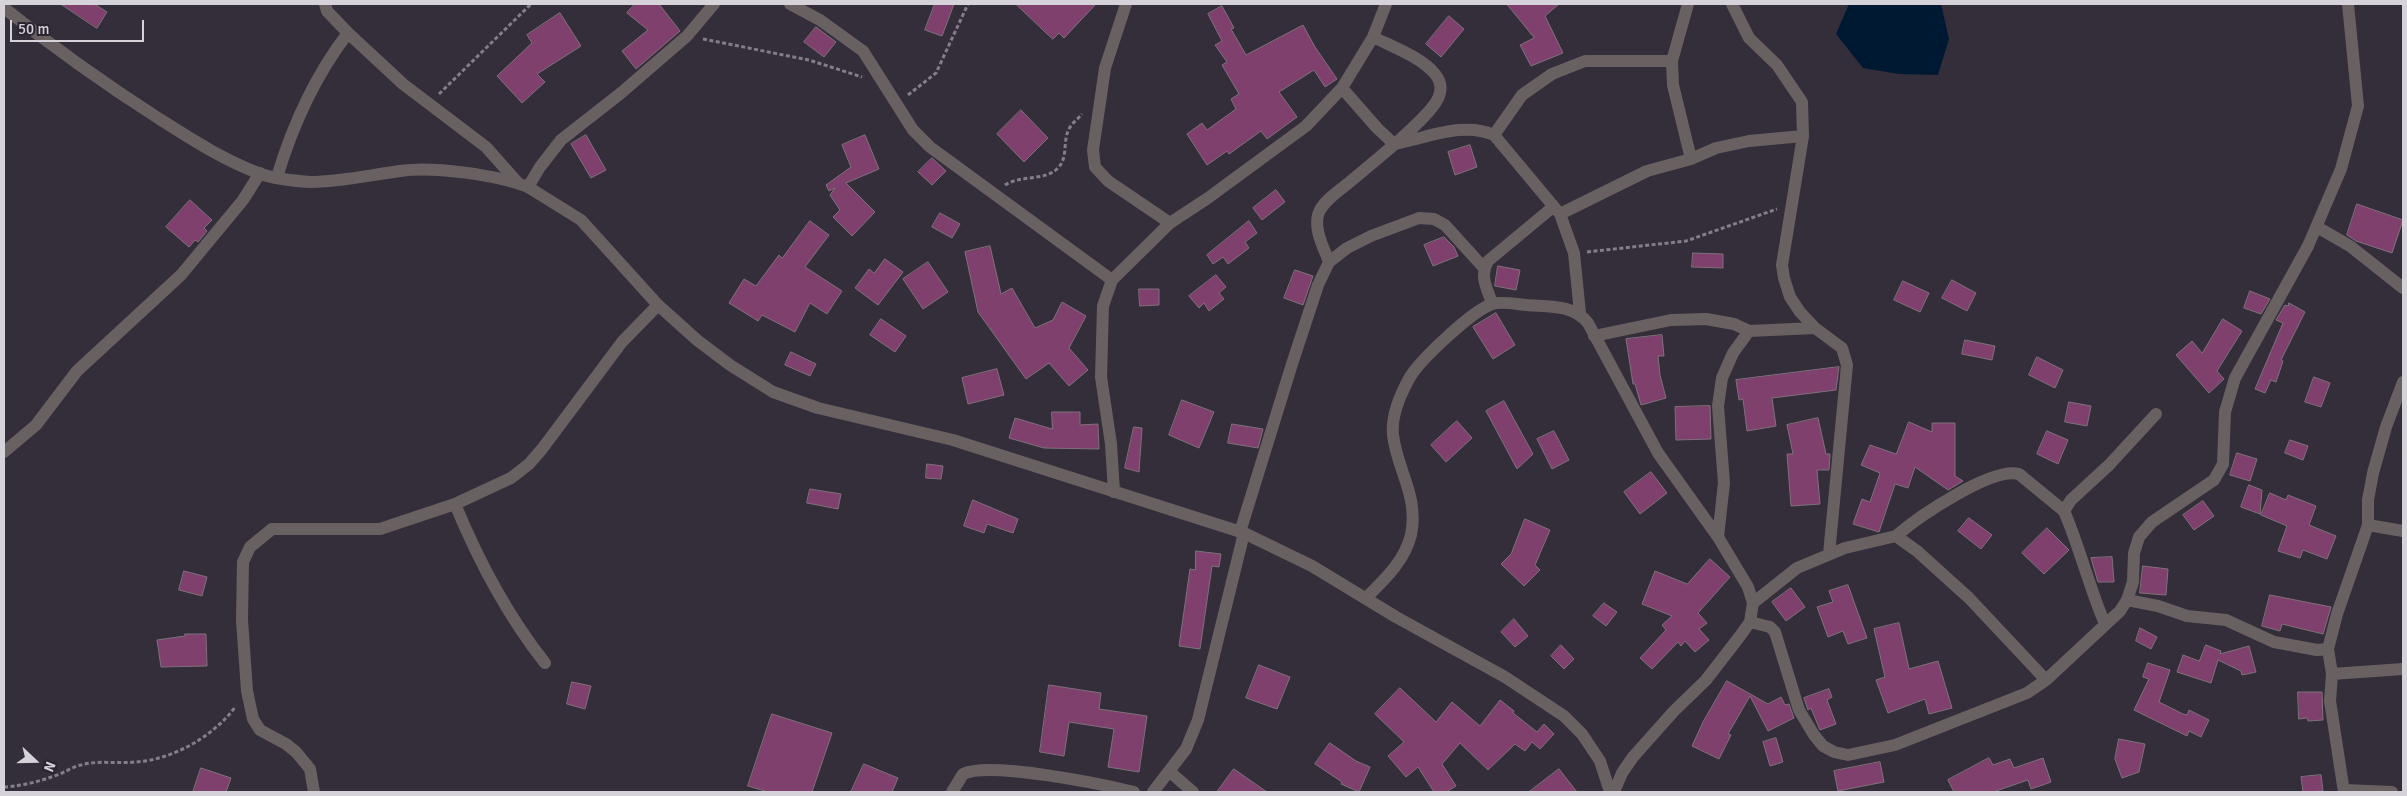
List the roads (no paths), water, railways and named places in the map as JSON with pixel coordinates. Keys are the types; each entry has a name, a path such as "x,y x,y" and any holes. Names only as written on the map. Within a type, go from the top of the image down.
{"street":[{"path":"325,4 327,11 348,33 403,84 486,147 523,185 581,220 658,304 697,340 730,366 773,392 818,408 953,440 1242,532 1312,566 1505,677 1564,716 1582,734 1600,761 1612,792"},
{"path":"523,185 561,140 593,113 622,93 687,36 714,4"},
{"path":"790,4 820,20 863,51 895,104 913,130 930,148 1112,280"},
{"path":"1126,4 1105,68 1093,150 1096,167 1108,181 1170,223"},
{"path":"1114,492 1111,444 1101,377 1103,306 1112,280 1170,223 1208,198 1306,126 1342,88 1373,37 1386,4"},
{"path":"1688,4 1672,61 1673,84 1690,158"},
{"path":"1732,4 1750,38 1777,65 1802,102 1803,136 1782,266 1790,297 1815,328 1842,348 1847,365 1829,554"},
{"path":"1750,622 1770,628 1775,632 1799,710 1814,735 1823,746 1834,752 1848,755 1895,745 2027,693 2046,680 2120,611 2127,600 2133,582 2134,553 2139,537 2152,522 2214,480 2223,464 2222,433 2225,412 2235,378 2317,226 2341,169 2358,106 2348,4"},
{"path":"4,8 44,40 135,103 198,143 260,173 309,182 349,179 412,170 490,176 523,185"},
{"path":"276,176 289,138 307,97 328,60 348,33"},
{"path":"1329,262 1317,232 1318,214 1329,200 1394,144 1433,107 1439,96 1441,86 1436,74 1422,63 1373,37"},
{"path":"1494,135 1522,95 1552,74 1585,61 1672,61"},
{"path":"1342,88 1377,128 1394,144"},
{"path":"1394,144 1464,128 1484,130 1494,135 1556,210 1574,253 1580,313 1658,453 1718,537 1748,587 1753,604 1750,622 1706,680 1674,711 1633,757 1612,792"},
{"path":"1492,303 1483,279 1484,268 1488,261 1511,240 1556,210 1647,171 1716,148 1749,141 1803,136"},
{"path":"4,452 36,424 77,371 181,275 243,200 260,173"},
{"path":"1153,792 1186,749 1198,720 1242,532 1295,355 1318,285 1329,262 1347,248 1371,236 1419,218 1434,219 1445,225 1484,268"},
{"path":"2317,226 2350,246 2403,288"},
{"path":"1366,598 1389,576 1404,555 1411,533 1412,507 1407,479 1393,434 1394,416 1410,377 1441,344 1477,312 1492,303 1564,308 1580,313"},
{"path":"314,792 310,769 296,752 286,744 260,730 253,718 246,691 242,620 243,562 250,547 272,529 380,528 455,504 511,478 529,464 622,342 658,304"},
{"path":"1594,336 1671,320 1706,318 1734,324 1749,330 1815,328"},
{"path":"1718,537 1724,483 1718,406 1722,378 1733,353 1749,330"},
{"path":"2392,792 2344,791 2330,701 2332,674 2328,649 2337,614 2368,525 2368,500 2373,474 2386,427 2403,382"},
{"path":"2064,511 2071,500 2109,465 2156,414"},
{"path":"1753,604 1797,568 1852,546 1896,536 1915,520 1951,498 1990,478 2010,472 2019,474 2064,511 2079,550 2093,598 2105,624"},
{"path":"455,504 468,536 511,618 545,663"},
{"path":"2368,525 2403,531"},
{"path":"1896,536 1916,551 1969,598 2046,680"},
{"path":"2127,600 2158,606 2187,616 2226,620 2274,642 2317,650 2328,649"},
{"path":"2332,674 2403,669"},
{"path":"952,792 963,774 980,770 1063,778 1134,792"},
{"path":"1170,772 1192,792"}],"water":[{"path":"1849,4 1941,4 1949,39 1938,75 1899,74 1863,68 1836,34"}]}
